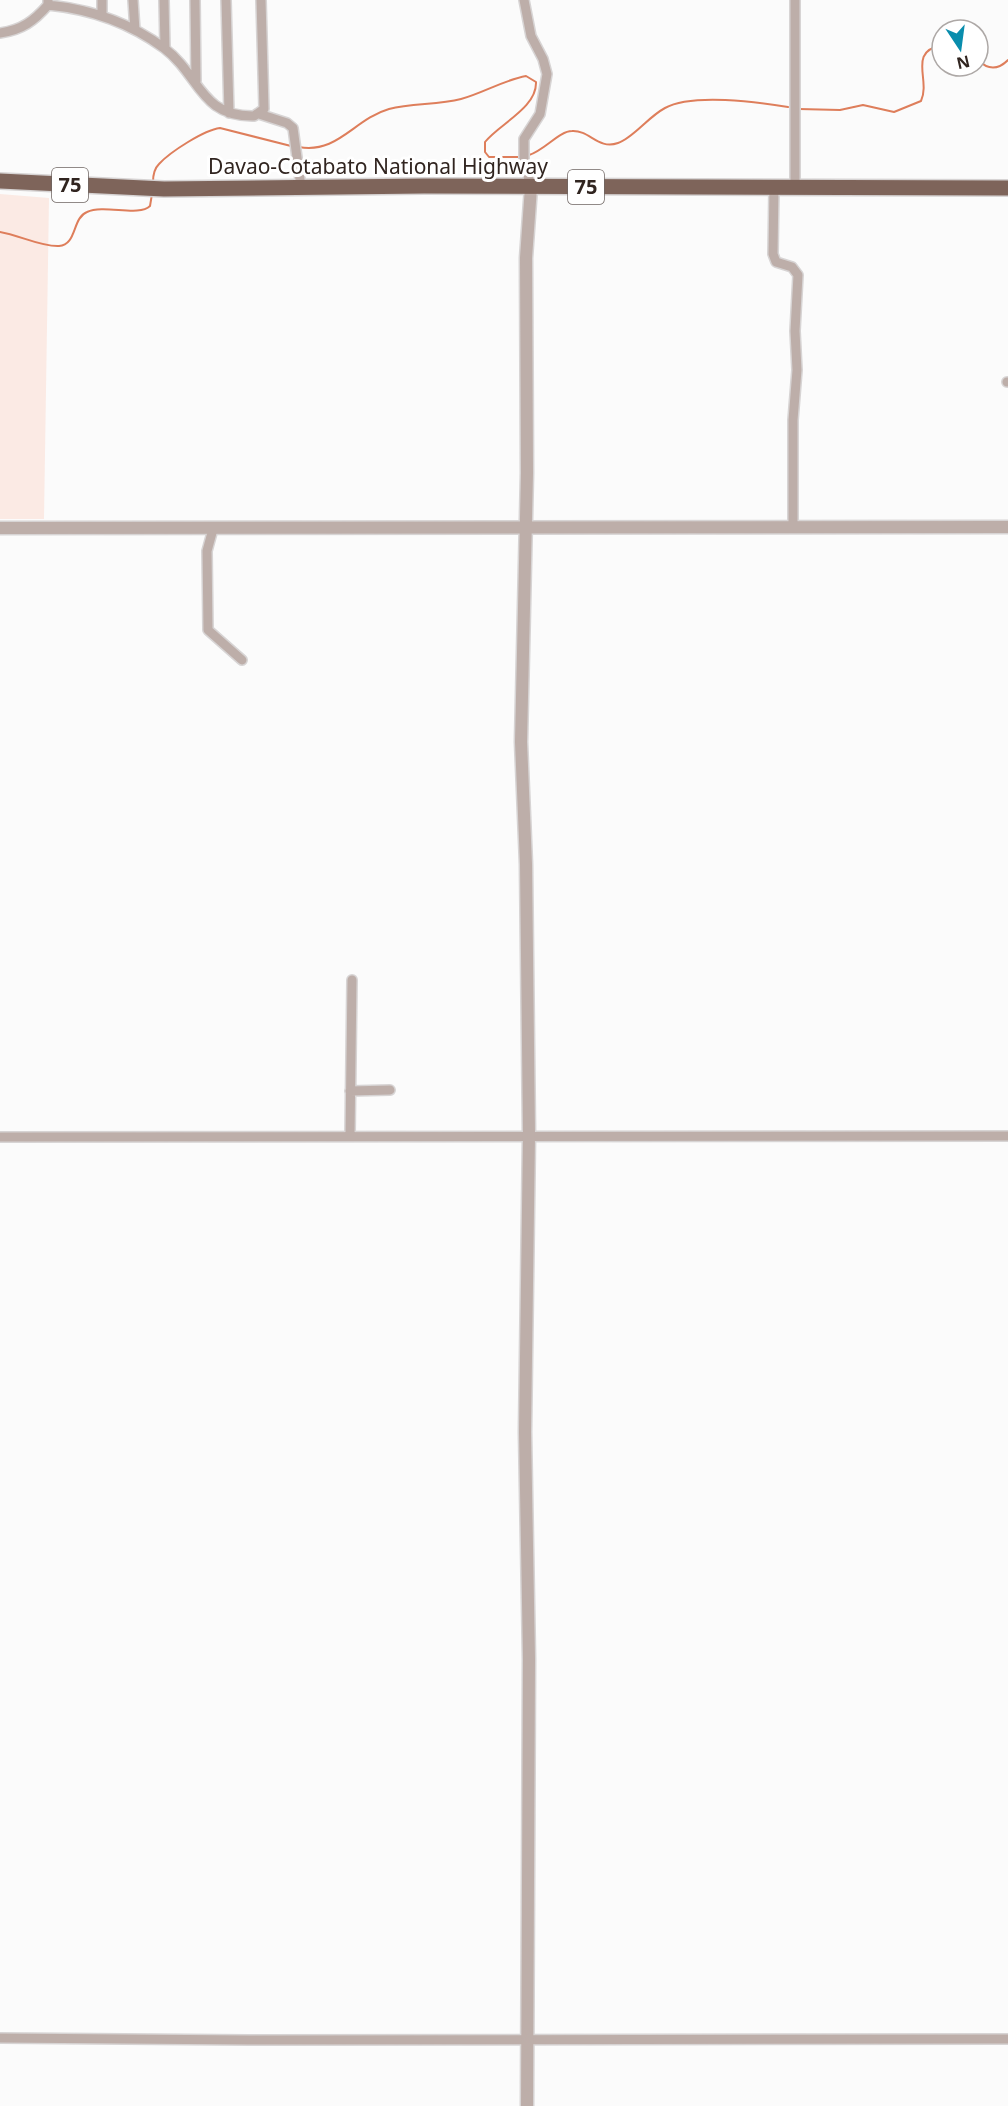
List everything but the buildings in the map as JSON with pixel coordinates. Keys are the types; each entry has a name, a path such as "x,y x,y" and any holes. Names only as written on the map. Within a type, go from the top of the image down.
{"highway":[{"name":"Davao-Cotabato National Highway","path":"0,181 164,189 301,187 1008,188"}],"street":[{"path":"102,0 102,16"},
{"path":"133,0 135,30"},
{"path":"164,0 165,48"},
{"path":"195,0 196,81"},
{"path":"226,0 230,113"},
{"path":"259,114 264,104 261,0"},
{"path":"524,0 531,36 543,59 547,74 546,91 540,114 524,139 524,161 531,187 526,258 526,528 521,742 526,864 529,1135 525,1432 528,1659 527,2106"},
{"path":"795,0 795,187"},
{"path":"0,33 27,25 48,3 71,4 135,30 165,48 196,81 214,106 230,113 259,114 287,123 293,129 301,187"},
{"path":"774,187 773,254 776,262 792,267 798,275 795,331 797,370 792,420 793,528"},
{"path":"0,528 1008,527"},
{"path":"213,529 207,551 208,630 242,660"},
{"path":"351,1136 352,980"},
{"path":"350,1091 390,1090"},
{"path":"0,1137 1008,1136"},
{"path":"0,2038 1008,2039"}],"shaded area":[{"path":"0,194 49,198 44,519 0,519"}],"waterway":[{"path":"799,109 840,110 863,105 894,112 921,101 924,84 923,60 930,50"},
{"path":"990,67 1000,66 1008,60"},
{"path":"299,147 313,148 335,141 366,120 389,109 461,99 526,76 536,82 535,91 530,100 485,142 485,152 489,157 518,157"},
{"path":"529,155 562,134 572,131 584,133 605,144 618,143 629,137 659,112 677,103 725,100 788,107"},
{"path":"153,182 156,168 164,159 188,142 220,128 291,146"},
{"path":"0,232 45,245 59,246 69,241 82,215 87,212 102,209 130,211 145,209 150,206 152,194"}]}
